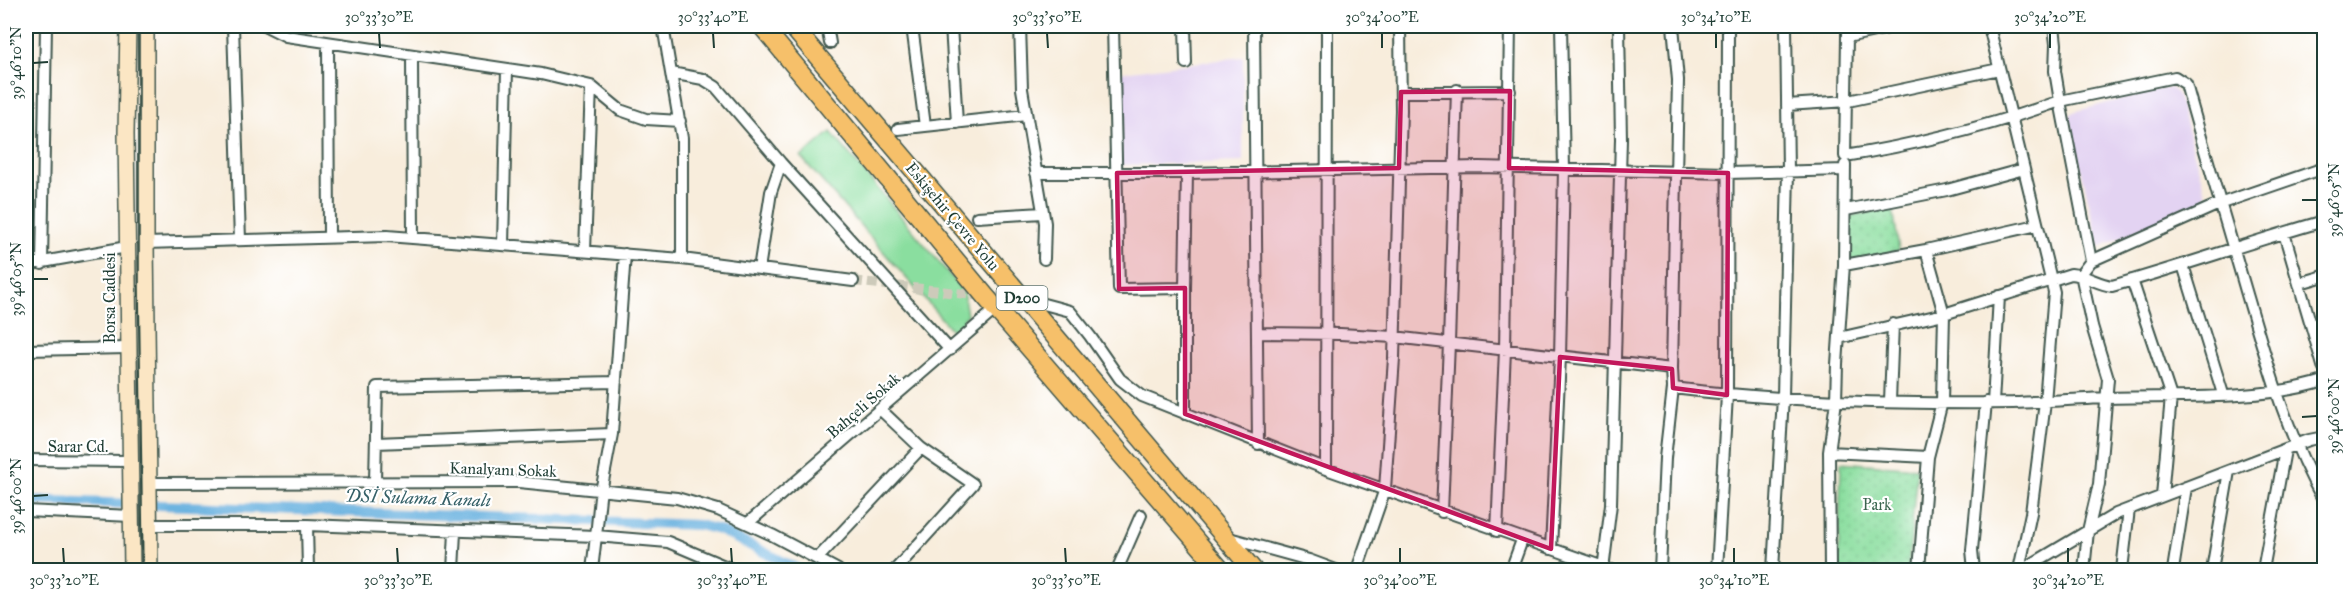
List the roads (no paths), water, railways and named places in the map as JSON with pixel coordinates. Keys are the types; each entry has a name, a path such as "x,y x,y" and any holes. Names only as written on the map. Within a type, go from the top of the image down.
{"highway":[{"name":"Eskişehir Çevre Yolu","path":"762,26 996,309 1221,570"},
{"name":"Eskişehir Çevre Yolu","path":"792,26 1253,570"}],"main road":[{"name":"Borsa Caddesi","path":"128,26 126,134 132,570"},
{"path":"146,26 150,570"}],"street":[{"path":"42,264 46,26"},
{"path":"233,26 240,240"},
{"path":"266,26 286,36 541,74 591,86 620,110 646,119 680,121"},
{"path":"663,26 682,138 682,259"},
{"path":"826,26 830,44"},
{"path":"912,26 925,126"},
{"path":"951,26 957,123"},
{"path":"1020,26 1022,89 1043,213 1044,259"},
{"path":"1113,26 1119,289 1185,288"},
{"path":"1185,26 1186,63"},
{"path":"1254,26 1258,444"},
{"path":"1326,470 1327,26"},
{"path":"1357,570 1385,489 1394,337 1401,92 1400,26"},
{"path":"1497,531 1505,350 1510,26"},
{"path":"1551,549 1560,357 1564,169 1561,26"},
{"path":"1040,303 1070,311 1120,379 1142,396 1326,470 1385,489 1442,512 1606,570 1611,504 1620,170 1619,26"},
{"path":"1660,570 1665,458 1672,388 1678,80 1674,26"},
{"path":"1717,570 1727,394 1728,26"},
{"path":"1773,570 1783,397 1788,171 1786,26"},
{"path":"1830,570 1829,452 1836,401 1846,210 1845,156 1848,102 1846,26"},
{"path":"1847,37 1898,26"},
{"path":"1989,26 2054,292 2045,402 2031,513 2020,570"},
{"path":"2054,26 2055,71 2091,261"},
{"path":"2322,26 2325,36"},
{"path":"328,43 329,237"},
{"path":"412,56 412,238"},
{"path":"503,245 507,69"},
{"path":"1787,105 1848,102 1999,69"},
{"path":"671,73 703,79 716,87 781,163 950,350"},
{"path":"1845,156 1885,149 2011,119 2060,101 2175,77 2186,84 2219,204 2276,391 2298,445 2325,501"},
{"path":"585,251 591,86"},
{"path":"1442,512 1457,90"},
{"path":"1401,92 1510,91"},
{"path":"898,129 1026,115"},
{"path":"759,269 771,192 781,163"},
{"path":"1036,172 1187,173 1454,167 1728,173 1845,171"},
{"path":"2084,570 2088,531 2099,484 2108,379 2092,326 2081,274 2091,261 2219,204 2325,168"},
{"path":"1846,210 1947,189 2024,169"},
{"path":"1185,414 1187,173"},
{"path":"977,217 1043,213"},
{"path":"1839,338 1944,314 2071,274 2081,274 2104,285 2112,286 2325,221"},
{"path":"1844,265 1926,250 2037,225"},
{"path":"2283,233 2325,369"},
{"path":"146,243 329,237 412,238 682,259 853,281"},
{"path":"26,265 42,264 127,247"},
{"path":"1919,570 1928,457 1942,402 1944,314 1926,250"},
{"path":"592,570 601,493 612,434 625,254"},
{"path":"2183,265 2223,394"},
{"path":"2300,283 2325,276"},
{"path":"2132,280 2170,397 2162,496"},
{"path":"1974,570 1972,550 1999,296"},
{"name":"Bahçeli Sokak","path":"747,523 996,309"},
{"path":"1890,401 1893,324"},
{"path":"1258,333 1394,337 1672,369"},
{"path":"26,350 128,348"},
{"path":"1672,388 1836,401 2045,402 2276,391 2301,388 2325,381"},
{"path":"375,481 377,387 616,382"},
{"path":"881,410 921,448 973,484 895,570"},
{"path":"376,443 612,434"},
{"path":"2020,570 2116,514 2325,436"},
{"path":"817,559 921,448"},
{"path":"2263,570 2285,450"},
{"path":"1829,452 1928,457"},
{"name":"Sarar Cd.","path":"26,460 130,461"},
{"path":"2212,570 2229,471"},
{"name":"Kanalyanı Sokak","path":"150,486 375,481 519,482 601,493 677,498 718,510 838,570"},
{"path":"2173,570 2186,487"},
{"path":"2122,570 2129,509"},
{"path":"26,511 131,514"},
{"path":"1117,570 1141,515"},
{"path":"150,519 455,532 596,532 668,542 734,570"},
{"path":"307,525 308,570"},
{"path":"453,570 455,532"},
{"path":"1226,538 1309,560 1331,570"},
{"path":"1511,570 1522,540"},
{"path":"2321,570 2325,553"}],"waterway":[{"name":"DSİ Sulama Kanalı","path":"26,500 699,525 719,530 800,570"}],"tunnel":[{"path":"853,281 1025,301"}],"tram line":[{"path":"139,26 139,288 143,570"}],"park label":[{"name":"Park","path":"1877,504"}]}
